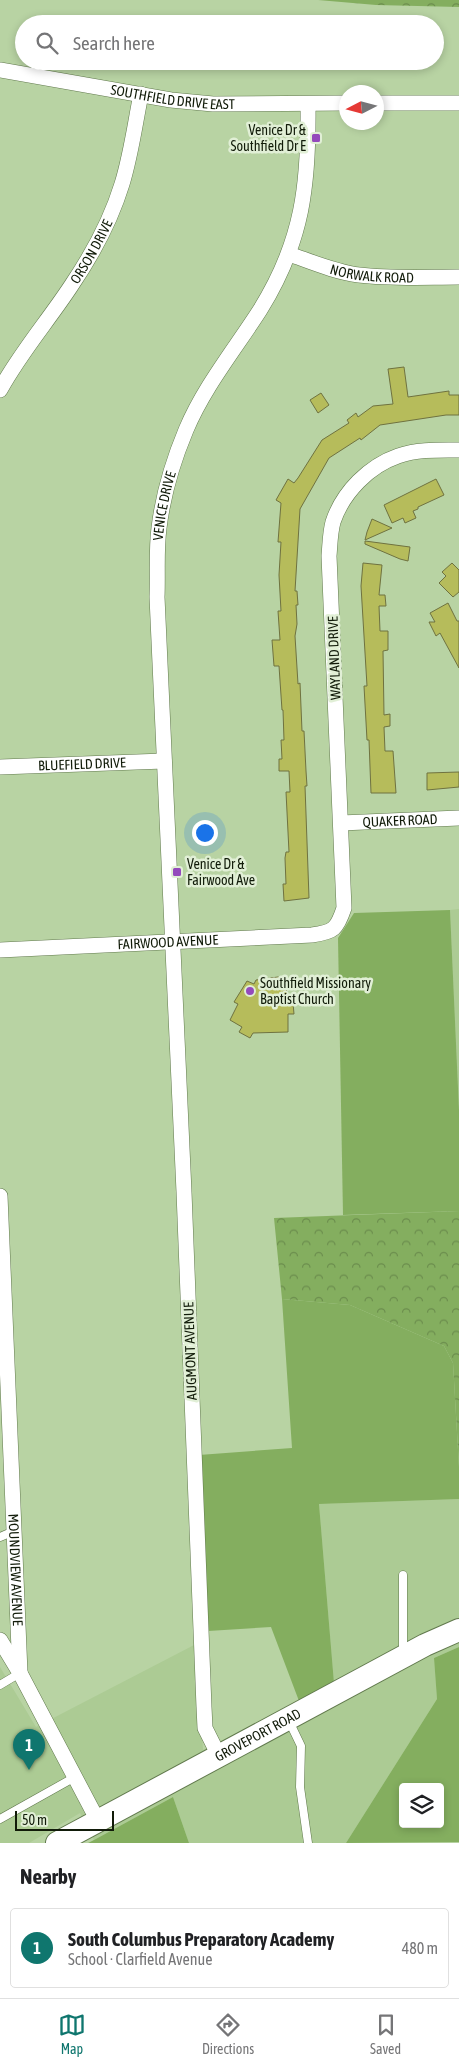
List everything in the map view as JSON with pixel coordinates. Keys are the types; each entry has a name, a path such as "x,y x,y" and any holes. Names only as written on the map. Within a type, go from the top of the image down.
{"main road":[{"name":"GROVEPORT ROAD","path":"57,1843 402,1658 459,1630"}],"street":[{"name":"SOUTHFIELD DRIVE EAST","path":"0,70 170,100 213,104 339,103"},
{"name":"ORSON DRIVE","path":"0,390 18,359 71,287 107,223 122,185 141,94"},
{"path":"384,103 459,102"},
{"name":"VENICE DRIVE","path":"171,942 157,597 159,530 165,495 186,429 206,393 261,308 289,254 298,225 306,185 308,104"},
{"name":"NORWALK ROAD","path":"289,254 357,275 459,277"},
{"name":"WAYLAND DRIVE","path":"334,929 339,923 344,908 329,556 333,523 343,501 372,469 398,456 418,451 459,450"},
{"name":"BLUEFIELD DRIVE","path":"0,767 164,761"},
{"name":"QUAKER ROAD","path":"341,823 459,818"},
{"name":"FAIRWOOD AVENUE","path":"0,950 312,935 327,933 334,929"},
{"name":"AUGMONT AVENUE","path":"171,942 204,1714 205,1728 219,1756"},
{"name":"MOUNDVIEW AVENUE","path":"0,1196 7,1534 20,1673"},
{"path":"0,1640 20,1673 98,1821"}],"lane":[{"path":"402,1658 403,1575"},
{"path":"0,1686 20,1673"},
{"path":"288,1719 301,1746 300,1787 308,1843"},
{"path":"0,1819 75,1777"}],"shaded area":[{"path":"459,909 459,1110 450,910"},
{"path":"459,1499 459,1647 434,1658 437,1699 346,1843 189,1843 173,1797 94,1840 80,1813 29,1843 0,1843 0,1667 36,1727 196,1644 203,1750 334,1683 319,1504"}],"green space":[{"path":"318,0 459,0 459,7 376,5"},
{"path":"450,910 459,1110 459,1211 343,1215 338,938 354,913"},
{"path":"459,1211 459,1467 453,1363 444,1346 350,1305 282,1299 274,1218"},
{"path":"282,1299 350,1305 444,1346 453,1363 459,1467 459,1499 319,1504 334,1683 299,1701 271,1627 208,1631 199,1455 292,1448"},
{"path":"459,1647 459,1842 346,1843 437,1699 434,1658"},
{"path":"173,1797 189,1843 88,1843 94,1840"}],"building":[{"path":"404,367 408,397 449,391 449,395 459,395 459,415 446,415 380,425 361,440 360,438 329,458 300,509 295,591 297,591 298,605 296,605 297,624 295,636 307,786 305,786 309,898 284,901 283,884 286,884 285,858 286,852 289,852 286,792 290,792 289,771 279,771 279,759 282,759 281,740 284,740 283,710 279,666 274,666 272,640 280,640 278,611 281,611 279,575 281,542 278,542 281,503 276,500 288,479 294,483 298,478 322,440 349,423 347,420 356,413 358,417 373,406 393,404 388,369"},
{"path":"321,393 329,405 318,413 310,400"},
{"path":"436,479 444,495 413,511 416,518 405,523 403,518 392,523 384,505"},
{"path":"372,519 392,528 365,540 367,532"},
{"path":"365,541 410,547 408,561 365,544"},
{"path":"363,563 382,565 379,595 385,595 386,606 379,606 380,631 388,631 388,650 383,651 384,715 390,714 390,726 384,727 385,751 393,751 396,793 371,793 364,686 367,686 361,586"},
{"path":"452,563 459,570 459,592 453,597 439,583 446,576 442,572"},
{"path":"448,603 457,621 459,621 459,668 440,633 436,636 429,622 435,622 430,613"},
{"path":"459,772 459,787 427,790 427,773"},
{"path":"278,977 286,978 287,1003 293,1003 294,1014 288,1014 288,1032 253,1033 250,1038 239,1032 242,1027 230,1020 238,1004 234,1002 247,981 254,984 256,980"}],"place":[{"name":"Venice Dr & Southfield Dr E","path":"316,138"},
{"name":"Venice Dr & Fairwood Ave","path":"177,872"},
{"name":"Southfield Missionary Baptist Church","path":"250,991"},
{"name":"South Columbus Preparatory Academy","path":"29,1770"}]}
